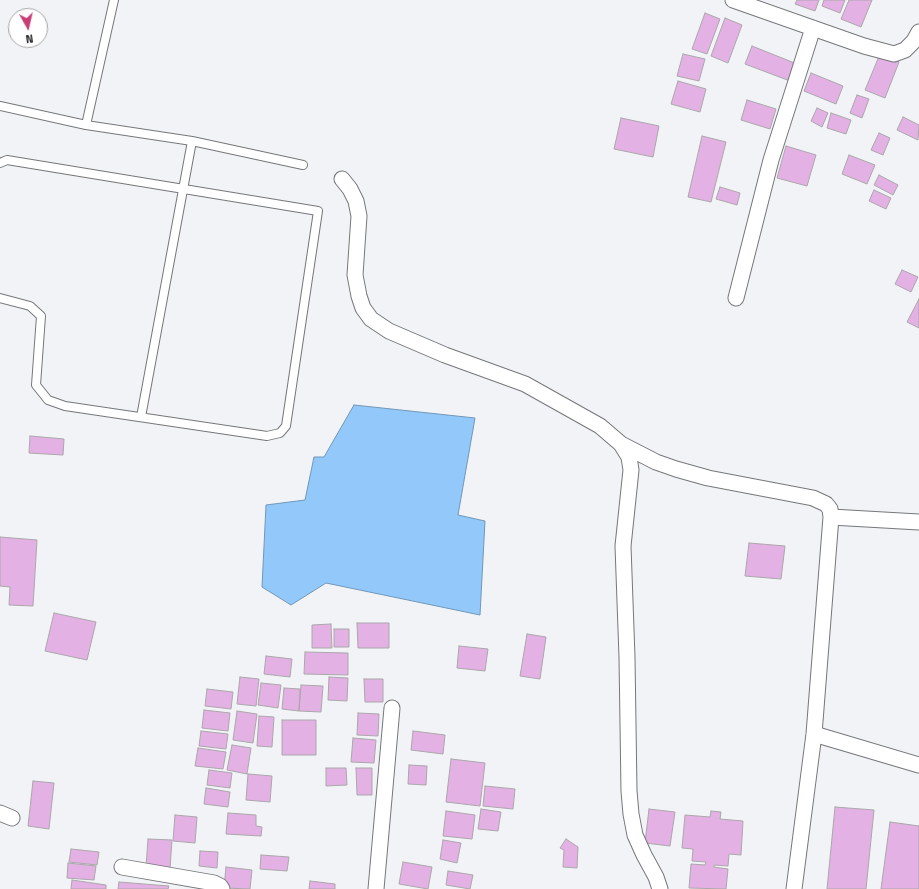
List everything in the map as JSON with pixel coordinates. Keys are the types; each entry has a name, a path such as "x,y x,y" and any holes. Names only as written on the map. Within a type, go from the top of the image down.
{"street":[{"path":"732,0 864,46 894,54 905,50 914,41 919,32"},
{"path":"736,298 771,160 814,28"},
{"path":"342,179 356,200 359,216 355,276 363,308 371,319 389,330 445,355 525,384 600,426 621,444 656,462 708,478 821,500 830,509 831,517 814,734 794,889"},
{"path":"621,444 628,457 631,470 623,546 631,814 635,835 656,877 660,889"},
{"path":"831,517 919,522"},
{"path":"376,889 392,708"},
{"path":"814,734 919,764"},
{"path":"122,867 214,883 222,889"}],"lane":[{"path":"86,125 114,0"},
{"path":"0,106 86,125 192,141 303,165"},
{"path":"141,417 192,141"},
{"path":"0,163 7,160 318,211 286,426 280,433 267,436 65,406 48,400 36,385 41,316 30,306 0,298"}],"water":[{"path":"354,405 475,418 458,515 485,521 480,615 326,583 291,605 262,587 266,505 305,500 314,457 324,457"}],"building":[{"path":"797,0 819,0 815,11 795,4"},
{"path":"824,0 845,0 840,13 822,6"},
{"path":"849,0 872,0 861,27 841,19"},
{"path":"705,13 720,19 707,54 692,49"},
{"path":"725,18 742,25 728,63 711,56"},
{"path":"752,46 797,64 790,81 745,64"},
{"path":"683,54 705,59 699,81 677,76"},
{"path":"880,54 899,62 885,98 865,90"},
{"path":"811,73 843,86 836,104 804,91"},
{"path":"678,81 706,89 700,112 671,104"},
{"path":"857,95 869,99 862,118 850,113"},
{"path":"747,100 776,109 770,129 741,120"},
{"path":"817,108 828,113 822,127 811,121"},
{"path":"831,113 851,120 846,134 827,128"},
{"path":"903,117 919,125 918,140 897,130"},
{"path":"621,118 659,126 653,157 614,149"},
{"path":"879,133 890,138 883,155 871,150"},
{"path":"702,136 726,142 711,202 688,197"},
{"path":"786,146 816,155 807,186 777,178"},
{"path":"849,155 875,165 867,184 842,174"},
{"path":"879,175 898,185 893,195 874,185"},
{"path":"720,187 740,193 737,205 716,199"},
{"path":"874,190 891,198 886,209 869,201"},
{"path":"902,270 918,277 911,292 895,284"},
{"path":"919,299 919,328 907,322"},
{"path":"30,436 64,439 63,455 29,453"},
{"path":"0,537 37,540 33,606 9,605 10,587 0,586"},
{"path":"749,543 785,546 781,579 745,576"},
{"path":"54,613 96,622 87,660 45,651"},
{"path":"357,623 389,623 389,648 358,648"},
{"path":"331,624 332,648 312,648 312,625"},
{"path":"334,629 349,629 349,647 334,647"},
{"path":"527,634 546,637 540,679 520,676"},
{"path":"459,646 488,649 485,671 457,668"},
{"path":"305,652 348,653 348,675 304,674"},
{"path":"266,656 292,659 290,677 264,674"},
{"path":"240,677 259,679 256,706 237,704"},
{"path":"329,677 348,678 347,701 328,700"},
{"path":"364,679 383,679 383,702 365,702"},
{"path":"261,683 281,685 278,708 258,705"},
{"path":"301,685 323,686 321,712 299,711"},
{"path":"284,688 300,689 299,711 282,709"},
{"path":"207,689 233,692 231,709 205,706"},
{"path":"204,710 230,713 228,731 202,728"},
{"path":"237,711 257,714 253,743 233,740"},
{"path":"358,713 379,714 378,736 357,735"},
{"path":"259,716 274,717 272,747 257,746"},
{"path":"282,720 316,720 316,755 282,755"},
{"path":"201,731 228,734 226,749 199,746"},
{"path":"413,731 445,735 443,754 411,750"},
{"path":"353,738 376,740 374,763 351,762"},
{"path":"232,745 251,748 247,774 227,770"},
{"path":"198,748 226,752 223,769 195,766"},
{"path":"451,759 485,763 480,806 446,802"},
{"path":"409,765 427,766 426,785 408,784"},
{"path":"326,768 346,768 347,785 326,786"},
{"path":"356,768 372,768 372,795 357,795"},
{"path":"209,770 232,773 230,788 207,785"},
{"path":"248,774 272,776 270,802 246,800"},
{"path":"33,781 54,783 49,829 28,826"},
{"path":"485,786 515,789 513,809 483,806"},
{"path":"206,788 230,792 228,807 204,804"},
{"path":"835,807 874,810 866,889 827,889"},
{"path":"481,809 501,812 498,831 478,829"},
{"path":"649,809 675,812 670,846 645,843"},
{"path":"446,811 475,815 472,839 443,836"},
{"path":"711,811 721,812 720,819 743,821 741,855 729,854 728,866 714,865 714,867 728,869 726,889 689,888 691,864 705,865 706,862 692,861 693,849 682,848 685,815 710,817"},
{"path":"228,813 256,815 256,826 262,827 261,836 226,834"},
{"path":"175,815 197,817 195,843 173,841"},
{"path":"890,822 919,826 919,889 881,889"},
{"path":"148,839 172,840 170,869 146,867"},
{"path":"566,839 578,847 577,868 563,867 564,850 560,848"},
{"path":"443,840 461,843 457,863 440,859"},
{"path":"71,849 99,852 97,865 69,862"},
{"path":"200,851 218,852 217,868 199,866"},
{"path":"261,855 289,857 287,871 260,869"},
{"path":"403,862 432,867 428,889 399,884"},
{"path":"68,863 96,866 94,880 67,878"},
{"path":"226,867 252,870 250,889 224,888"},
{"path":"448,871 473,875 470,889 446,885"},
{"path":"72,880 106,885 106,889 71,889"},
{"path":"310,881 335,884 335,889 309,889"},
{"path":"119,882 169,886 168,889 118,889"}]}
